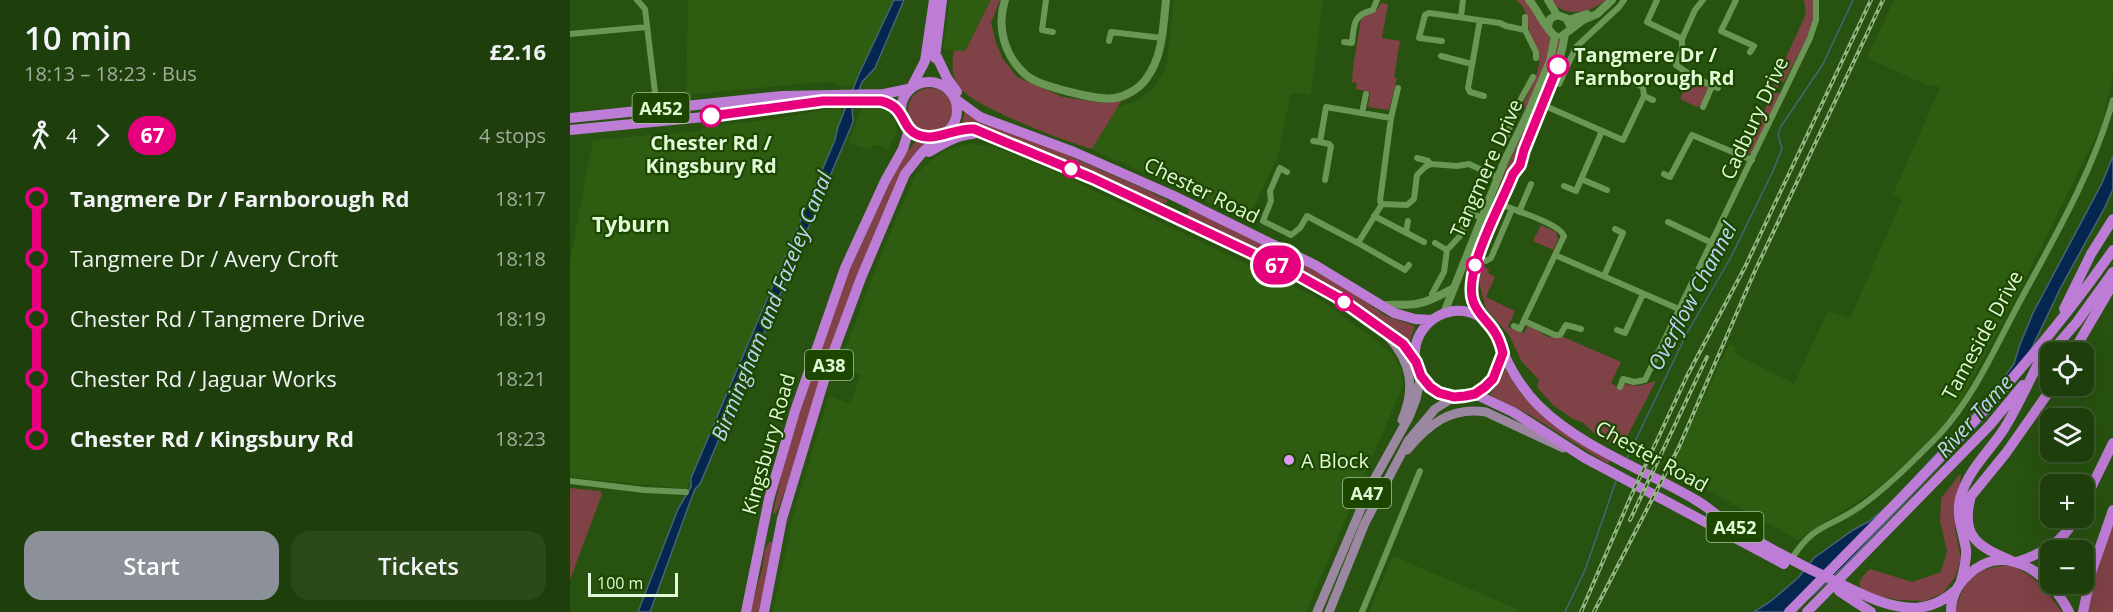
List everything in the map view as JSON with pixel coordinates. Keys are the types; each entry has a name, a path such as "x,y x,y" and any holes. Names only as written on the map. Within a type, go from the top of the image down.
{"highway":[{"path":"934,0 925,61 903,100 900,112 907,126 918,135 929,138 942,135"},
{"path":"942,0 935,53 940,81 954,98"},
{"path":"935,53 947,78 957,92 974,107 1006,127"},
{"path":"910,87 930,81 944,86"},
{"name":"A452","path":"570,118 782,96 863,98 910,87"},
{"name":"A452","path":"570,130 745,113 849,98"},
{"name":"A452","path":"863,98 890,104 900,112"},
{"name":"Chester Road","path":"954,98 980,117 1074,152 1174,196 1315,265 1382,306 1404,316 1431,320"},
{"name":"A38","path":"942,135 956,120 957,111 954,98"},
{"path":"657,109 659,121"},
{"path":"604,114 604,127"},
{"name":"Kingsbury Road","path":"746,612 763,526 795,411 833,300 862,230 903,148 908,133 907,126"},
{"name":"Chester Road","path":"942,135 964,128 974,129 997,138 1092,178 1294,273 1337,297 1382,328 1403,344 1416,362"},
{"path":"911,165 964,135 975,134 997,138"},
{"name":"Kingsbury Road","path":"764,612 790,491 843,324 905,174 911,165 942,135"},
{"path":"1174,196 1174,206 1178,213 1209,229 1224,240"},
{"path":"1951,612 1966,550 1959,522 1959,501 1966,482 2002,432 2024,395 2085,265 2113,219"},
{"path":"1789,612 2001,393 2058,324 2113,250"},
{"path":"2060,342 2113,272"},
{"path":"2079,342 2113,284"},
{"path":"1463,311 1480,317 1496,334 1503,353 1493,379 1475,394 1454,397 1434,390 1421,376 1415,350 1418,339 1431,320 1444,313 1463,311"},
{"name":"Chester Road","path":"1503,353 1538,405 1583,440 1698,501 1803,570"},
{"path":"1807,612 1990,425 2040,366"},
{"name":"Chester Road","path":"1475,394 1513,412 1606,470 1803,570"},
{"path":"2046,396 2006,453 1971,496 1968,504 1968,522 1976,542 1989,551 2042,576 2069,612"},
{"path":"2094,482 2113,443"},
{"path":"763,526 776,521 790,491"},
{"path":"2083,612 2092,570 2113,510"},
{"path":"1959,585 1972,570 1986,562 2014,561 2041,553 2056,544 2070,528"},
{"path":"757,558 766,538 771,537 778,542"},
{"name":"A452","path":"1803,570 1838,587 1894,606 1931,605 1949,596 1959,585"},
{"name":"A452","path":"1838,587 1871,612"}],"main road":[{"path":"1371,485 1404,415 1410,380 1403,356 1382,328"},
{"name":"A47","path":"1317,612 1371,485 1409,417 1421,376"},
{"name":"A47","path":"1330,612 1365,523 1408,441 1424,419 1454,397"},
{"path":"1390,474 1408,449 1426,430 1446,416 1476,410 1486,412 1585,458"}],"street":[{"path":"637,0 644,7 648,27 657,109"},
{"path":"1005,0 1001,12 1004,42 1014,63 1028,78 1095,98 1117,98 1139,87 1158,60 1166,0"},
{"path":"1046,0 1042,30 1053,32"},
{"path":"1344,42 1352,43 1357,18 1361,12 1373,10 1377,0"},
{"path":"1461,17 1463,0"},
{"path":"1529,0 1555,36 1562,36 1567,28 1609,3"},
{"path":"1548,0 1557,15"},
{"path":"1553,82 1559,84 1576,47 1619,8 1624,0"},
{"path":"1657,0 1647,22 1682,39"},
{"path":"1703,0 1695,10 1682,39 1682,50 1676,65 1694,78 1715,87 1703,107"},
{"path":"1736,0 1721,31 1754,46 1750,52"},
{"name":"Cadbury Drive","path":"1620,387 1623,379 1634,382 1645,380 1681,310 1810,38 1816,20 1816,0"},
{"path":"1442,41 1419,38 1425,15 1429,13 1461,17 1525,30"},
{"path":"1548,26 1550,19 1557,15 1563,16 1567,28"},
{"path":"1526,17 1525,30 1536,52 1536,58"},
{"path":"1480,20 1468,87 1470,92 1484,96"},
{"path":"570,34 648,27"},
{"name":"Tangmere Drive","path":"1480,317 1470,289 1477,257 1513,174 1520,165 1524,150 1553,82 1561,60 1567,28"},
{"path":"1109,41 1111,32 1162,38"},
{"path":"1410,34 1420,34"},
{"name":"Tangmere Drive","path":"1444,313 1505,160 1550,61 1555,36"},
{"path":"1441,56 1472,64"},
{"path":"1507,135 1517,106 1533,76"},
{"path":"1543,105 1623,140 1644,96 1643,87 1622,77"},
{"path":"1382,204 1380,201 1391,118 1398,88"},
{"path":"1362,113 1366,94"},
{"path":"1644,96 1653,100"},
{"name":"Tameside Drive","path":"1790,560 1801,542 1810,534 1858,508 1889,482 1939,435 1974,389 2091,163 2113,100"},
{"path":"1517,106 1529,111"},
{"path":"1325,180 1331,146 1316,142 1326,107 1391,118"},
{"path":"1564,186 1576,191 1602,131"},
{"path":"1664,174 1670,177 1692,135 1752,160"},
{"path":"1417,158 1431,164"},
{"path":"1382,204 1407,205 1414,199 1417,175 1425,166 1431,164 1457,166 1469,164 1499,178"},
{"path":"1287,172 1280,168 1269,191 1271,201 1263,221 1291,236 1300,228 1307,216 1406,270 1408,265"},
{"path":"1581,179 1607,190"},
{"path":"1477,257 1486,261 1491,258 1531,184"},
{"path":"1432,294 1444,272 1447,250 1460,236 1475,199"},
{"path":"1358,243 1382,204"},
{"path":"1470,213 1488,221 1501,204 1562,231 1564,236 1520,329 1514,326"},
{"path":"1375,214 1424,242"},
{"path":"1406,232 1408,221"},
{"path":"1668,222 1712,243"},
{"path":"1604,276 1623,233 1615,229"},
{"path":"1435,243 1447,250"},
{"path":"1555,255 1681,310"},
{"path":"1382,306 1393,303 1424,302 1452,289"},
{"path":"1617,330 1625,333 1643,294"},
{"path":"1524,321 1556,335 1560,334 1566,325 1581,329"},
{"path":"1362,612 1420,471"},
{"path":"570,481 644,490 686,492"}],"shaded area":[{"path":"688,0 894,0 854,86 844,87 833,82 819,82 686,95"},
{"path":"950,0 991,0 965,51 943,48"},
{"path":"991,0 1000,0 991,23 996,43 1003,59 1017,77 1063,97 1105,103 1122,100 1092,149 1003,115 962,90 953,72 954,51 965,51"},
{"path":"1174,0 1323,0 1311,95 1291,93 1278,156 1247,221 1092,149 1118,107 1139,100 1154,87 1166,69"},
{"path":"1516,0 1525,0 1550,37 1547,64 1527,108 1522,107 1536,75 1539,57 1530,33 1526,13"},
{"path":"1551,0 1606,0 1585,11 1570,12 1556,6"},
{"path":"1804,0 1813,0 1813,22 1804,47 1784,82 1781,81 1776,92 1780,94 1753,154 1743,153 1741,149 1744,143 1756,135 1775,81 1806,14"},
{"path":"1894,0 2113,0 2113,73 2102,124 1965,393 1967,394 1951,419 1880,487 1798,540 1670,469 1730,343 1736,347 1735,354 1794,384 1828,311 1850,319 1902,199 1893,194 1940,88 1933,84 1931,87 1867,58"},
{"path":"1381,3 1388,4 1382,38 1400,41 1394,77 1397,78 1389,110 1368,107 1370,92 1356,89 1357,83 1352,82 1361,19 1364,15 1378,9"},
{"path":"1557,40 1562,40 1556,67 1499,202 1488,216 1505,171 1547,78"},
{"path":"1690,77 1708,87 1700,106 1697,107 1680,99"},
{"path":"930,88 945,95 952,110 945,125 930,132 915,125 908,110 915,95"},
{"path":"878,105 888,110 896,123 897,131 888,150 877,145 872,146 870,150 848,142 863,107"},
{"path":"839,107 843,114 835,140 686,489 570,477 570,261 593,140 701,131 703,127 781,118"},
{"path":"965,110 1140,187 1167,200 1167,203 1158,203 1089,171 962,124"},
{"path":"917,140 923,141 925,145 907,168 789,483 775,514 773,513 786,454 842,287 900,160"},
{"path":"968,144 992,146 1051,170 1297,288 1319,299 1392,354 1401,369 1403,385 1306,612 773,612 792,519 829,396 850,404 861,375 838,367 886,242 915,176 930,161 946,150"},
{"path":"1190,208 1341,285 1386,316 1415,326 1408,346 1277,261 1187,216"},
{"path":"1541,225 1556,232 1558,239 1553,250 1533,241"},
{"path":"1482,266 1489,269 1488,273 1495,277 1486,297 1515,311 1508,327 1524,333 1528,325 1548,337 1561,336 1621,362 1611,383 1621,389 1624,384 1638,386 1656,381 1621,448 1599,438 1582,422 1573,419 1553,405 1537,387 1539,380 1522,362 1509,335 1486,309 1479,283"},
{"path":"1505,369 1522,395 1537,411 1611,458 1608,464 1530,415 1490,395"},
{"path":"1961,473 1955,529 1961,559 1955,577 1943,593 1925,601 1899,600 1872,595 1862,589 1859,584 1870,569 1912,582 1941,572 1947,551 1940,521 1941,498"},
{"path":"570,488 600,491 602,494 570,580"},
{"path":"2113,522 2113,612 2087,612 2091,594 2094,594 2094,582 2101,553"},
{"path":"769,542 772,542 774,546 760,612 750,612 765,549"},
{"path":"1393,556 1524,612 1369,612"},
{"path":"2010,565 2027,574 2040,584 2040,594 2048,594 2062,612 1955,612 1967,583 1980,572"}],"water":[{"name":"Birmingham and Fazeley Canal","path":"894,0 904,0 875,68 862,82 852,109 853,122 700,484 695,489 650,612 638,612 678,509 691,487 691,478 835,140 859,74"},
{"name":"River Tame","path":"2113,156 2113,189 2105,207 2061,287 2019,375 1995,407 1845,565 1813,595 1789,612 1754,612 1799,577 1814,558 1853,530 1870,521 1892,502 1995,390 2014,364 2033,313 2102,183"}],"waterway":[{"name":"Overflow Channel","path":"1627,458 1686,335 1731,257 1773,171 1782,149 1778,135 1780,128 1823,64 1853,0"},
{"name":"Overflow Channel","path":"1565,612 1585,570 1616,481"}],"railway":[{"path":"1581,612 1632,494 1687,376 1745,267 1871,0"},
{"path":"1594,612 1679,447 1754,273 1883,0"},
{"path":"1630,520 1707,357"}],"bus line":[{"name":"67","path":"711,116 823,101 881,101 890,104 900,112 907,126 918,135 929,138 939,137 964,128 974,129 1092,178 1294,273 1337,297 1403,344 1416,362 1421,376 1434,390 1454,397 1475,394 1493,379 1499,368 1503,353 1496,334 1480,317 1476,308 1470,289 1472,276 1477,257 1513,174 1520,165 1558,66"}],"place":[{"name":"Tangmere Dr / Farnborough Rd","path":"1558,66"},
{"name":"Chester Rd / Kingsbury Rd","path":"711,116"},
{"name":"A Block","path":"1289,460"}],"district":[{"name":"Tyburn","path":"631,223"}]}
